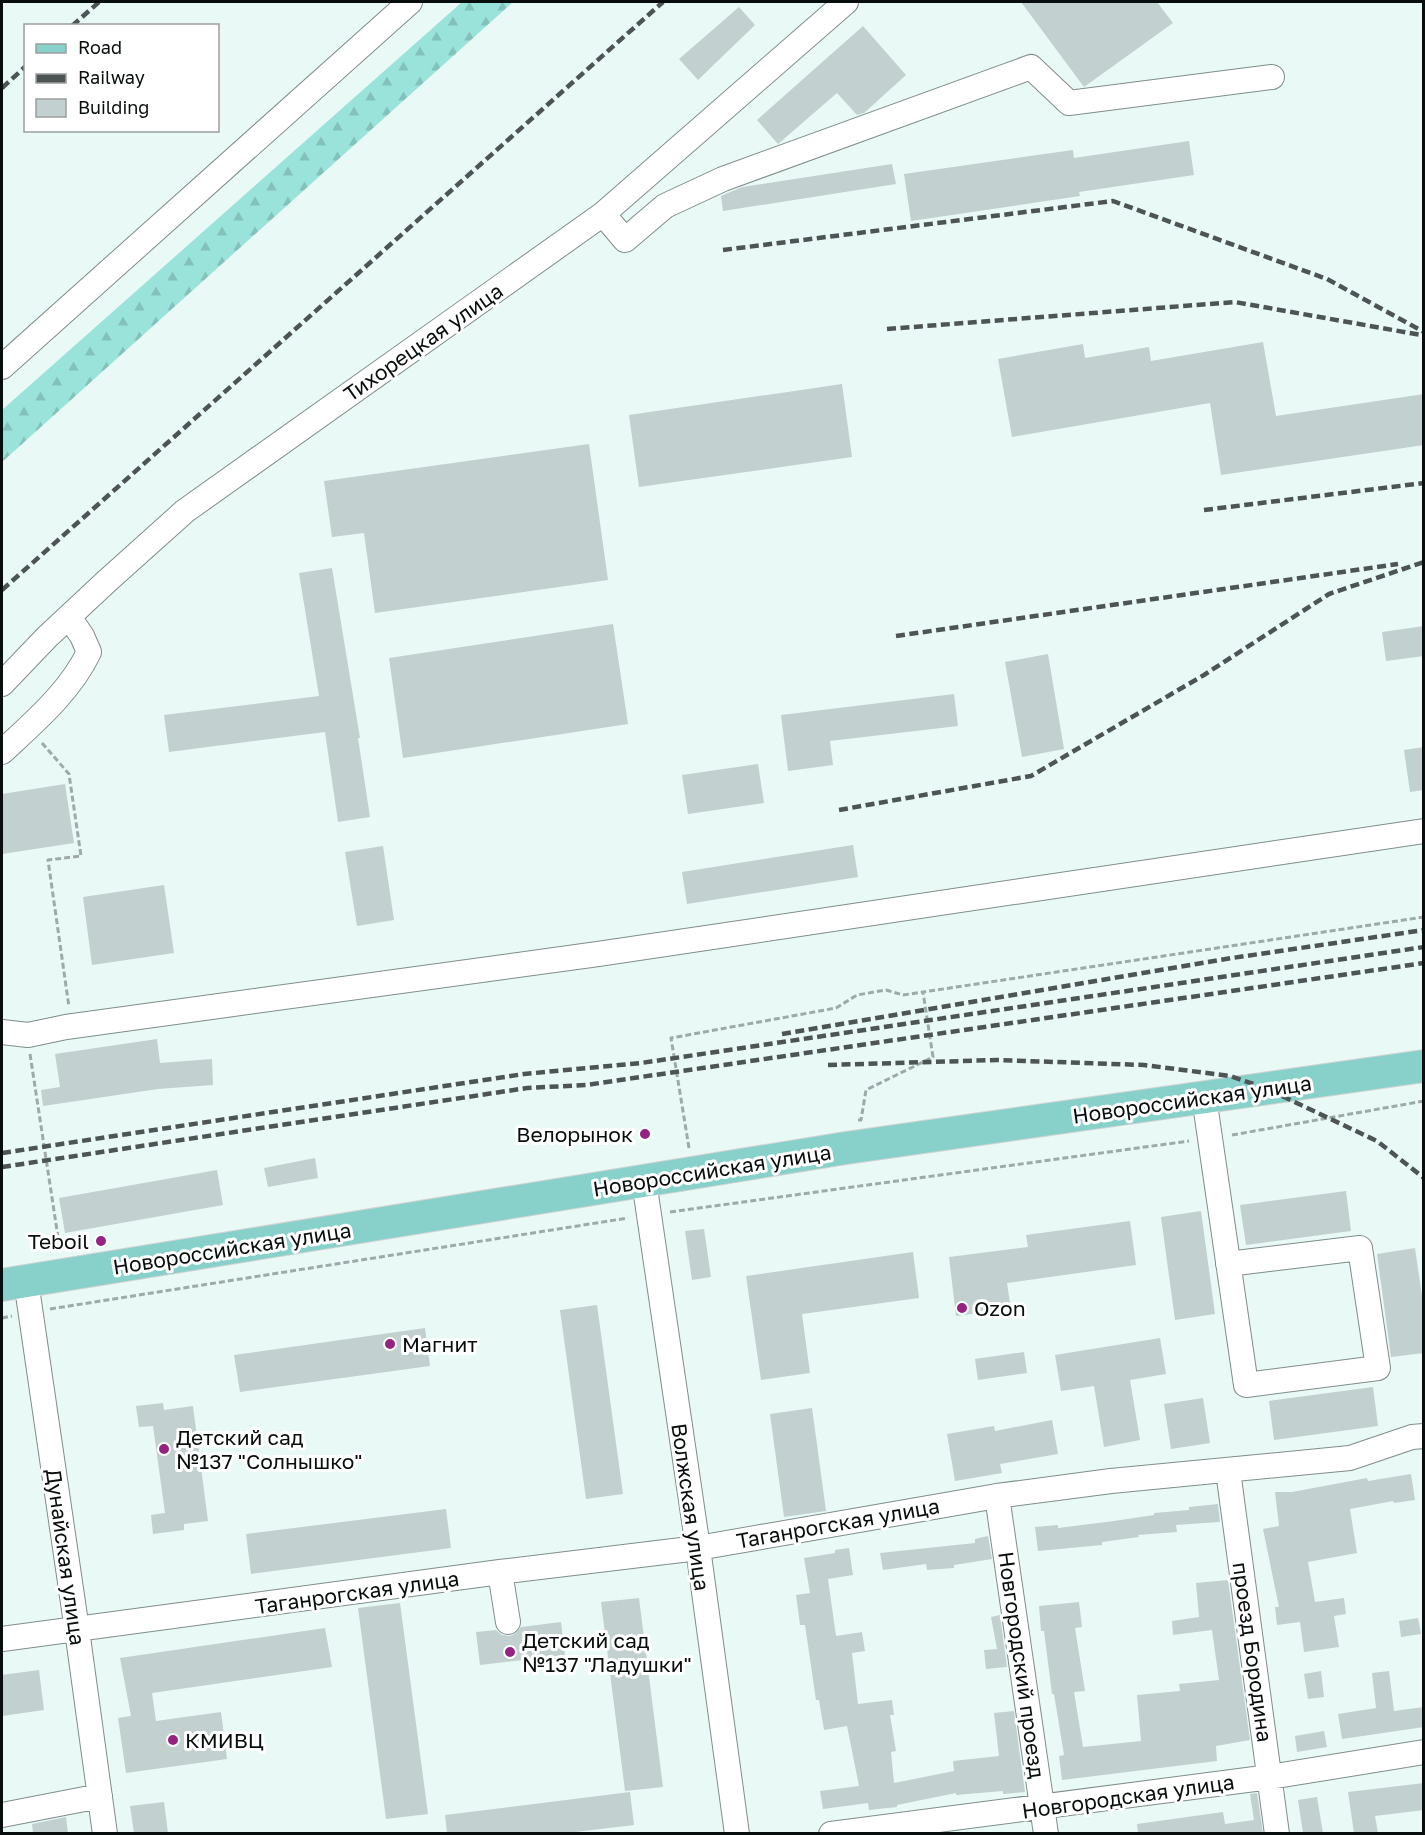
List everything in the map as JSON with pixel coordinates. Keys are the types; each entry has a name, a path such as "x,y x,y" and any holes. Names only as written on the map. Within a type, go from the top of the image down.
{"main road":[{"name":"Новороссийская улица","path":"14,1283 846,1148 1424,1066"}],"street":[{"path":"2,367 410,2"},
{"name":"Тихорецкая улица","path":"2,684 69,616 185,511 603,214 846,2"},
{"path":"603,214 625,240 665,206 723,180 1031,67 1069,103 1272,77"},
{"path":"2,752 70,683 89,652 69,616"},
{"path":"2,1032 28,1035 72,1026 598,954 1424,831"},
{"path":"1204,1097 1228,1264 1246,1386 1378,1368 1360,1248 1228,1264"},
{"name":"Волжская улица","path":"644,1181 737,1833"},
{"name":"Дунайская улица","path":"14,1283 31,1312 105,1833"},
{"name":"Таганрогская улица","path":"2,1639 500,1572 698,1548 997,1496 1111,1481 1350,1458 1412,1437 1424,1436"},
{"name":"проезд Бородина","path":"1228,1471 1277,1833"},
{"name":"Новгородский проезд","path":"997,1496 1046,1833"},
{"path":"500,1572 508,1623"},
{"name":"Новгородская улица","path":"831,1833 1270,1777 1424,1752"},
{"path":"2,1815 100,1796"}],"path":[{"path":"28,728 69,774 81,856 48,860 72,1026"},
{"path":"689,1148 671,1038 836,1008 857,995 886,990 903,995 1424,917"},
{"path":"849,1121 861,1119 866,1090 933,1057 923,992"},
{"path":"28,1035 64,1275"},
{"path":"2,1318 649,1215 1210,1138 1424,1101"}],"green space":[{"path":"462,2 513,2 2,462 2,410"}],"building":[{"path":"1021,2 1157,2 1173,23 1084,87"},
{"path":"739,7 755,25 698,80 679,59"},
{"path":"863,26 906,75 864,113 857,115 837,93 778,144 757,120"},
{"path":"1189,141 1194,175 1079,192 1080,196 911,221 904,174 1073,150 1074,158"},
{"path":"892,164 896,184 723,211 721,196 742,187"},
{"path":"1263,342 1276,416 1424,394 1424,445 1221,475 1210,403 1012,437 998,359 1083,344 1085,358 1149,347 1151,361"},
{"path":"842,384 852,457 639,487 629,415"},
{"path":"589,444 608,580 375,613 364,533 332,537 324,481"},
{"path":"332,568 360,738 358,738 370,817 338,822 325,732 169,752 164,715 319,696 299,573"},
{"path":"613,624 628,724 403,758 389,658"},
{"path":"1424,626 1424,656 1386,661 1382,632"},
{"path":"1048,654 1064,749 1022,757 1005,662"},
{"path":"954,694 958,726 830,741 833,765 788,771 781,715"},
{"path":"1424,747 1424,790 1410,792 1404,750"},
{"path":"758,764 764,803 688,814 682,775"},
{"path":"65,784 74,843 2,854 2,794"},
{"path":"853,845 858,877 687,904 682,872"},
{"path":"383,846 394,920 357,926 345,852"},
{"path":"164,885 174,953 92,965 83,897"},
{"path":"157,1039 160,1063 212,1059 213,1085 158,1089 43,1106 41,1090 60,1087 55,1054"},
{"path":"315,1158 318,1178 268,1187 264,1168"},
{"path":"217,1170 223,1205 65,1233 59,1198"},
{"path":"1346,1191 1351,1231 1246,1245 1240,1205"},
{"path":"1201,1211 1215,1314 1175,1320 1161,1217"},
{"path":"1130,1221 1136,1265 1007,1283 1011,1309 956,1316 949,1257 1028,1247 1026,1235"},
{"path":"704,1229 711,1277 692,1280 685,1231"},
{"path":"1415,1248 1424,1310 1424,1353 1391,1357 1377,1254"},
{"path":"913,1252 919,1298 802,1314 810,1373 761,1380 746,1276"},
{"path":"597,1305 623,1494 586,1499 560,1310"},
{"path":"425,1328 430,1366 240,1392 234,1355"},
{"path":"1160,1338 1166,1374 1130,1380 1140,1440 1104,1447 1094,1386 1061,1391 1055,1355"},
{"path":"1024,1352 1027,1373 978,1380 975,1359"},
{"path":"1373,1387 1378,1426 1274,1440 1269,1401"},
{"path":"1203,1398 1210,1443 1171,1449 1164,1404"},
{"path":"163,1403 164,1410 193,1406 208,1521 184,1524 184,1530 153,1534 151,1515 165,1513 153,1426 139,1427 136,1406"},
{"path":"812,1408 826,1511 784,1517 770,1414"},
{"path":"1052,1420 1058,1454 1000,1464 1002,1473 955,1481 947,1434 994,1426 995,1431"},
{"path":"1411,1474 1415,1500 1394,1503 1393,1501 1350,1509 1357,1553 1308,1562 1315,1602 1344,1598 1346,1614 1334,1616 1339,1647 1304,1652 1300,1622 1277,1625 1275,1607 1279,1607 1263,1529 1279,1526 1275,1492 1292,1492 1367,1478 1368,1481"},
{"path":"1218,1504 1220,1522 1176,1525 1177,1532 1138,1535 1139,1537 1102,1542 1102,1545 1038,1551 1035,1527 1058,1525 1058,1528 1114,1521"},
{"path":"446,1509 451,1548 251,1574 246,1534"},
{"path":"988,1536 992,1559 954,1565 954,1568 927,1570 926,1564 883,1570 880,1553 975,1543 975,1539"},
{"path":"849,1548 853,1575 828,1579 836,1636 862,1632 865,1651 852,1653 858,1704 892,1700 894,1715 890,1715 896,1751 891,1752 894,1783 954,1771 953,1761 999,1756 994,1713 1014,1711 1025,1792 1003,1794 1003,1791 956,1795 956,1793 897,1805 897,1807 869,1810 868,1803 823,1809 820,1791 859,1786 847,1726 824,1730 819,1700 816,1700 805,1625 800,1625 796,1595 810,1593 804,1558 835,1553 835,1550"},
{"path":"1228,1580 1250,1740 1216,1746 1217,1761 1062,1780 1059,1756 1064,1755 1054,1694 1052,1694 1044,1631 1041,1631 1039,1606 1079,1602 1082,1627 1075,1628 1085,1691 1074,1692 1083,1747 1141,1741 1137,1695 1180,1691 1179,1684 1219,1680 1212,1630 1173,1635 1172,1621 1199,1617 1196,1583"},
{"path":"639,1598 663,1787 625,1791 601,1602"},
{"path":"400,1603 428,1814 386,1819 358,1608"},
{"path":"1000,1615 1007,1667 986,1669 984,1650 997,1649 991,1617"},
{"path":"1418,1618 1421,1634 1401,1637 1399,1621"},
{"path":"561,1622 565,1655 480,1665 476,1632 496,1630 502,1635 510,1636 521,1627"},
{"path":"325,1628 332,1667 152,1693 156,1721 221,1712 227,1759 126,1773 118,1718 131,1716 120,1658"},
{"path":"39,1670 44,1710 2,1716 2,1675"},
{"path":"1321,1671 1324,1697 1308,1699 1304,1674"},
{"path":"1389,1671 1394,1711 1424,1707 1424,1727 1342,1739 1338,1714 1376,1708 1372,1673"},
{"path":"1324,1731 1327,1747 1297,1752 1295,1736"},
{"path":"1424,1783 1424,1810 1375,1816 1378,1833 1354,1833 1348,1792"},
{"path":"630,1792 634,1825 567,1833 447,1833 445,1815"},
{"path":"1257,1793 1263,1833 1138,1833 1137,1824 1223,1812 1225,1824 1254,1820 1250,1794"},
{"path":"1317,1797 1323,1833 1303,1833 1298,1800"},
{"path":"164,1802 168,1833 134,1833 130,1806"},
{"path":"66,1817 68,1833 33,1833 32,1824"}],"railway":[{"path":"74,24 99,2"},
{"path":"2,590 663,2"},
{"path":"2,88 24,68"},
{"path":"723,250 1113,201 1327,279 1424,332"},
{"path":"887,329 1235,302 1421,335"},
{"path":"1204,510 1424,483"},
{"path":"839,810 1031,776 1204,675 1329,594 1424,562"},
{"path":"896,636 1398,564"},
{"path":"782,1034 1232,958 1424,930"},
{"path":"2,1153 524,1074 641,1063 1424,947"},
{"path":"2,1167 527,1088 586,1085 1424,963"},
{"path":"828,1065 997,1060 1144,1065 1230,1076 1265,1088 1377,1141 1424,1178"}],"place":[{"name":"Велорынок","path":"645,1134"},
{"name":"Teboil","path":"101,1241"},
{"name":"Ozon","path":"962,1308"},
{"name":"Магнит","path":"390,1344"},
{"name":"Детский сад №137 \"Солнышко\"","path":"164,1449"},
{"name":"Детский сад №137 \"Ладушки\"","path":"510,1652"},
{"name":"КМИВЦ","path":"173,1740"}]}
